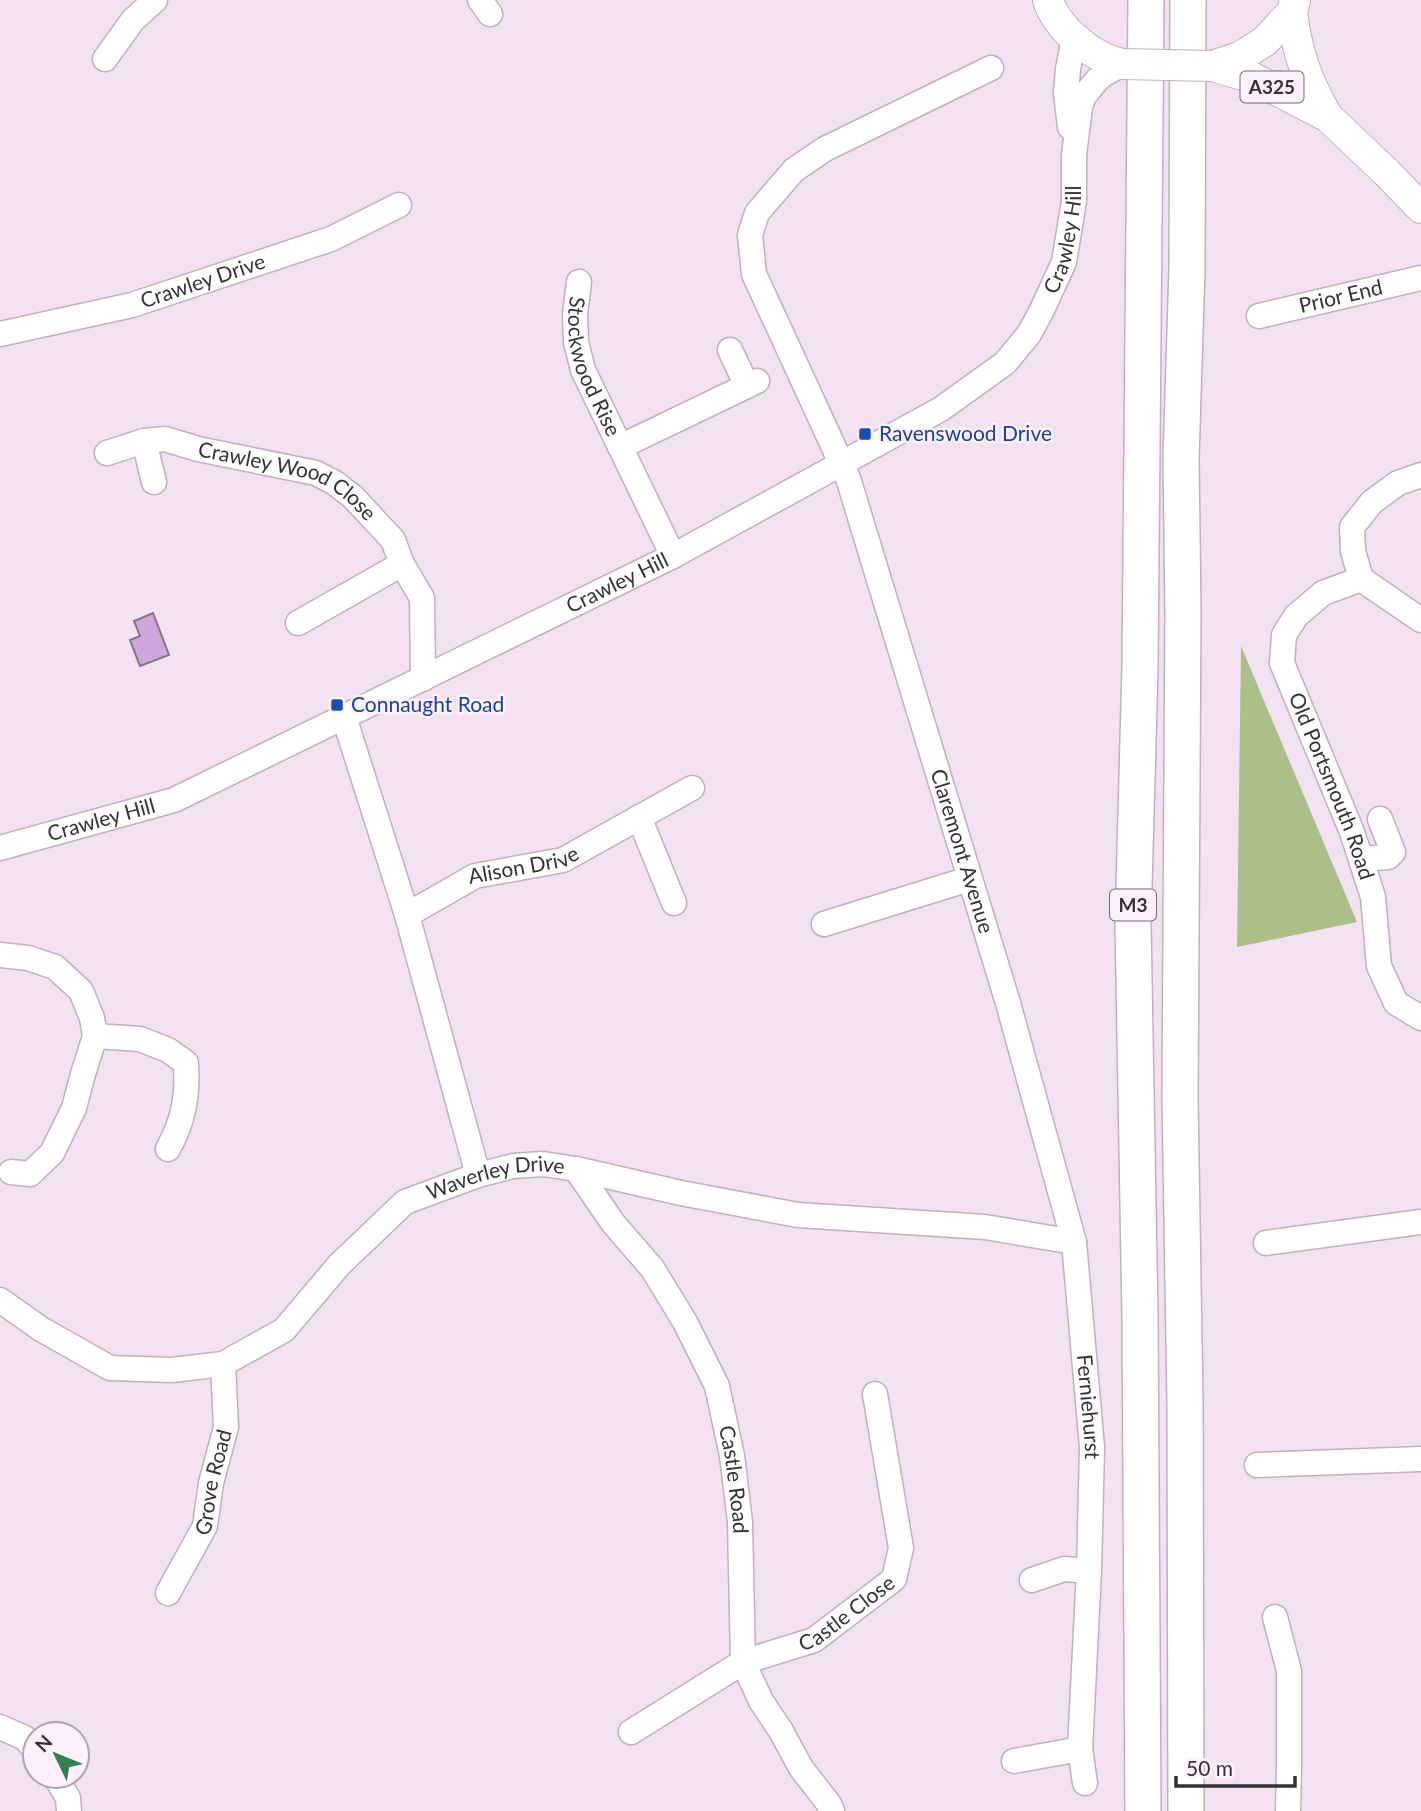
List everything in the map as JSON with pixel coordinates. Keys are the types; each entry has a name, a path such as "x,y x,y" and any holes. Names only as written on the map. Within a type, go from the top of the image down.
{"highway":[{"name":"M3","path":"1143,1811 1140,1316 1133,923 1140,668 1146,0"},
{"name":"M3","path":"1186,1811 1185,1416 1180,1098 1183,624 1181,458 1186,269 1188,0"}],"main road":[{"name":"A325","path":"1048,0 1051,9 1074,38 1117,65 1212,66 1253,78 1328,117 1421,208"},
{"name":"A325","path":"1212,66 1240,57 1265,41 1293,6"},
{"name":"A325","path":"1293,6 1295,39 1301,59 1312,89 1328,117"}],"street":[{"path":"105,59 133,20 155,0"},
{"name":"Crawley Hill","path":"1074,38 1066,93 1074,155"},
{"name":"Crawley Hill","path":"0,848 174,800 673,556 941,410 1005,363 1029,334 1041,312 1064,262 1074,201 1074,155 1080,107 1084,96 1097,80 1117,65"},
{"path":"841,464 754,274 750,235 757,213 794,170 825,149 991,68"},
{"name":"Crawley Drive","path":"0,334 132,305 331,239 399,205"},
{"name":"Prior End","path":"1259,316 1421,278"},
{"name":"Stockwood Rise","path":"579,282 575,314 576,342 583,370 673,556"},
{"name":"Stockwood Rise","path":"620,447 752,384 730,350"},
{"name":"Crawley Wood Close","path":"107,453 144,441 165,439 211,452 317,473 335,483 353,497 393,540 402,564 422,598 423,679"},
{"path":"144,441 154,482"},
{"name":"Claremont Avenue","path":"841,464 848,478 1008,1003 1074,1242"},
{"path":"1421,475 1398,482 1372,502 1352,527 1353,551 1361,579 1421,620"},
{"path":"298,623 402,564"},
{"name":"Old Portsmouth Road","path":"1361,579 1323,593 1296,616 1284,635 1282,663 1362,859 1373,897 1379,966 1396,1003 1421,1017"},
{"path":"344,717 407,915 478,1175"},
{"name":"Alison Drive","path":"407,915 475,876 563,860 692,788"},
{"path":"639,817 674,902"},
{"path":"1362,859 1388,857 1393,852 1380,819"},
{"path":"824,924 970,879"},
{"path":"0,955 28,958 55,967 81,991 92,1018 95,1036 74,1108 52,1153 30,1174 11,1172"},
{"path":"95,1036 140,1039 168,1050 186,1063 187,1090 184,1110 168,1149"},
{"name":"Waverley Drive","path":"0,1300 41,1329 110,1368 172,1370 223,1364 284,1330 339,1265 405,1202 478,1175 513,1166 543,1164 799,1215 985,1227 1074,1242"},
{"name":"Castle Road","path":"576,1169 613,1223 652,1268 685,1322 717,1387 732,1457 740,1522 743,1662 761,1702 832,1811"},
{"path":"1266,1243 1421,1222"},
{"name":"Ferniehurst","path":"1074,1242 1092,1447 1080,1749 1085,1783"},
{"name":"Grove Road","path":"168,1593 205,1526 211,1483 226,1427 223,1364"},
{"name":"Castle Close","path":"631,1732 743,1662 814,1640 894,1580 901,1548 875,1394"},
{"path":"1257,1465 1421,1459"},
{"path":"1032,1580 1064,1569 1089,1571"},
{"path":"1275,1617 1289,1671 1288,1811"},
{"path":"0,1727 21,1736"},
{"path":"1014,1761 1080,1749"},
{"path":"63,1790 68,1798 69,1811"}],"green space":[{"path":"1241,646 1357,922 1237,947"}],"building":[{"path":"153,613 169,655 140,666 130,640 140,636 134,621"}],"place":[{"name":"Ravenswood Drive","path":"865,434"},
{"name":"Connaught Road","path":"337,705"}]}
